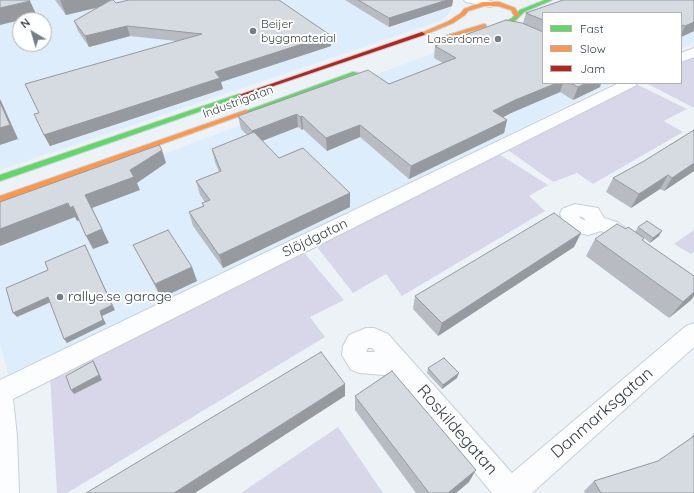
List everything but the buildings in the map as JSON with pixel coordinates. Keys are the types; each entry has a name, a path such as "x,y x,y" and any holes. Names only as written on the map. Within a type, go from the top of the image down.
{"main road":[{"path":"518,23 528,8 548,0"},
{"path":"494,4 517,1"},
{"path":"494,4 516,12 518,23"},
{"name":"Industrigatan","path":"0,178 432,30 452,22 474,6 494,4"},
{"path":"463,14 467,21 492,25"},
{"path":"431,42 462,31 492,25"},
{"name":"Industrigatan","path":"0,199 364,69"}],"street":[{"path":"470,0 494,4"},
{"path":"458,1 463,14"},
{"path":"492,25 518,23"},
{"path":"682,58 694,52"},
{"name":"Slöjdgatan","path":"0,393 628,84"},
{"path":"596,222 610,227 650,254"},
{"name":"Danmarksgatan","path":"511,493 694,333"},
{"name":"Roskildegatan","path":"403,367 511,493"},
{"path":"0,398 4,436 4,493"}],"shaded area":[{"path":"0,0 446,0 452,6 451,10 447,16 440,21 0,170"},
{"path":"682,25 694,31 694,43 682,49"},
{"path":"487,33 542,82 542,84 611,84 9,379 0,343 0,215"},
{"path":"694,56 694,108 648,84 682,84 682,62"},
{"path":"636,84 687,109 664,121 683,132 593,184 577,173 553,182 505,148"},
{"path":"499,154 548,185 529,196 545,211 402,296 386,274 353,293 314,243"},
{"path":"694,230 694,252 691,254 674,244"},
{"path":"301,249 344,300 310,317 325,337 67,493 57,493 50,375"},
{"path":"338,427 383,493 241,493"}],"traffic: fast":[{"path":"506,23 514,19 522,11 549,0"},
{"path":"246,112 355,73"},
{"path":"0,178 239,96"}],"traffic: slow":[{"path":"422,34 451,22 463,14 466,10 483,4 499,4 513,9 517,16"},
{"path":"441,38 484,26"},
{"path":"0,199 246,112"}],"traffic: jam":[{"path":"239,96 422,34"}],"place":[{"name":"Beijer byggmaterial","path":"253,31"},
{"name":"Laserdome","path":"498,39"},
{"name":"rallye.se garage","path":"60,297"}]}
